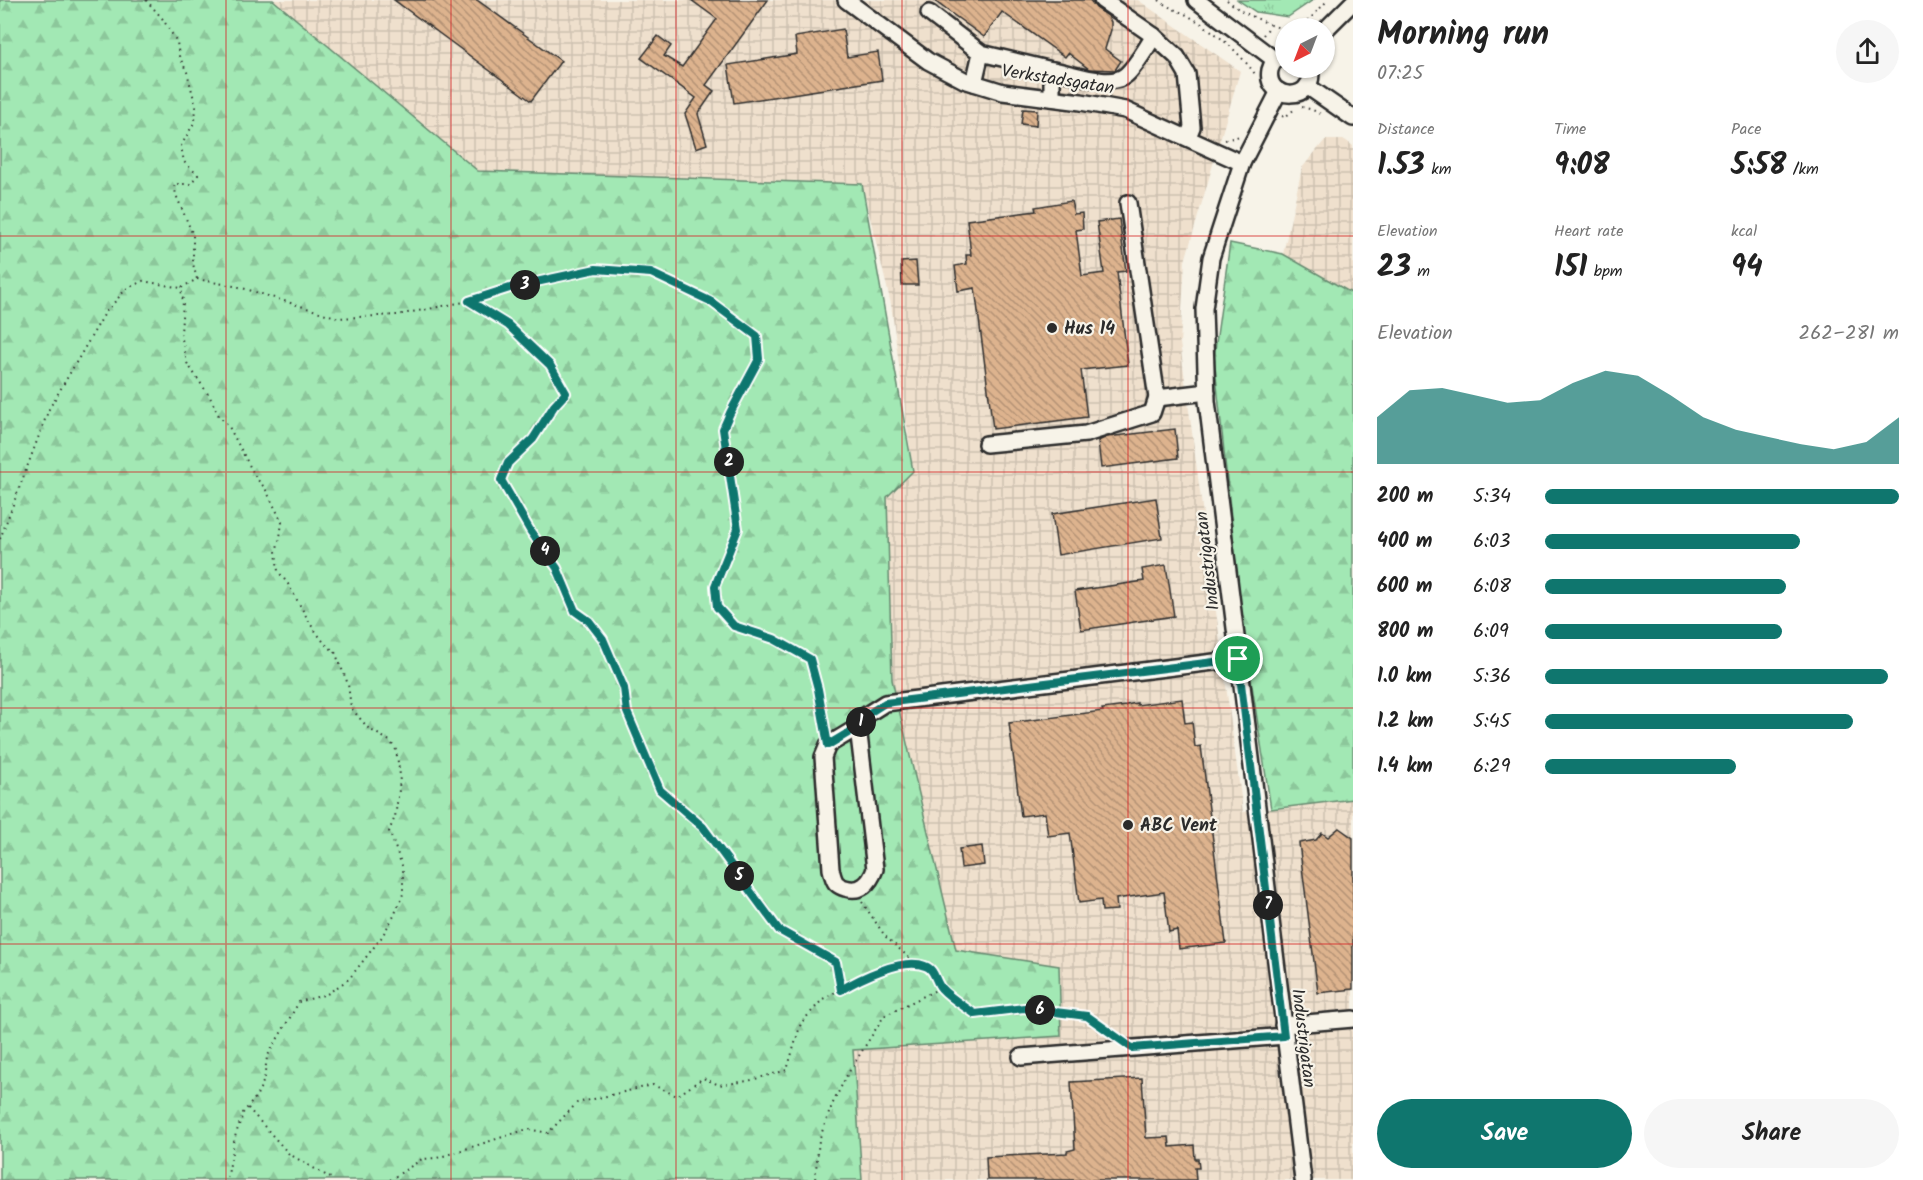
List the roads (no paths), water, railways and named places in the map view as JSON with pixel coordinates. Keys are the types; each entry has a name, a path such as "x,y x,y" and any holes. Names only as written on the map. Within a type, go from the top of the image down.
{"street":[{"name":"Verkstadsgatan","path":"846,0 928,61 964,80 1003,92 1125,110 1242,163"},
{"path":"1102,0 1154,36 1177,57 1187,74 1192,127 1188,137"},
{"path":"1196,0 1275,54"},
{"path":"1335,20 1353,2"},
{"path":"929,13 981,53 1103,81 1116,80 1126,75 1154,36"},
{"path":"974,83 981,53"},
{"path":"1275,62 1271,66 1270,76 1279,91 1294,95 1307,86 1310,78"},
{"path":"1052,70 1052,98"},
{"path":"1307,86 1353,117"},
{"name":"Industrigatan","path":"1279,91 1242,163 1211,258 1204,309 1207,392 1303,1180"},
{"path":"986,444 1086,434 1152,413 1157,398 1128,203"},
{"path":"1157,398 1207,392"},
{"path":"858,727 875,869 871,879 863,888 853,890 841,887 835,882 831,868 823,757 828,745 858,727 863,717 885,703 1238,659"},
{"path":"1021,1057 1132,1048 1284,1031 1353,1019"}],"place":[{"name":"Hus 14","path":"1052,328"},
{"name":"ABC Vent","path":"1128,825"}]}
